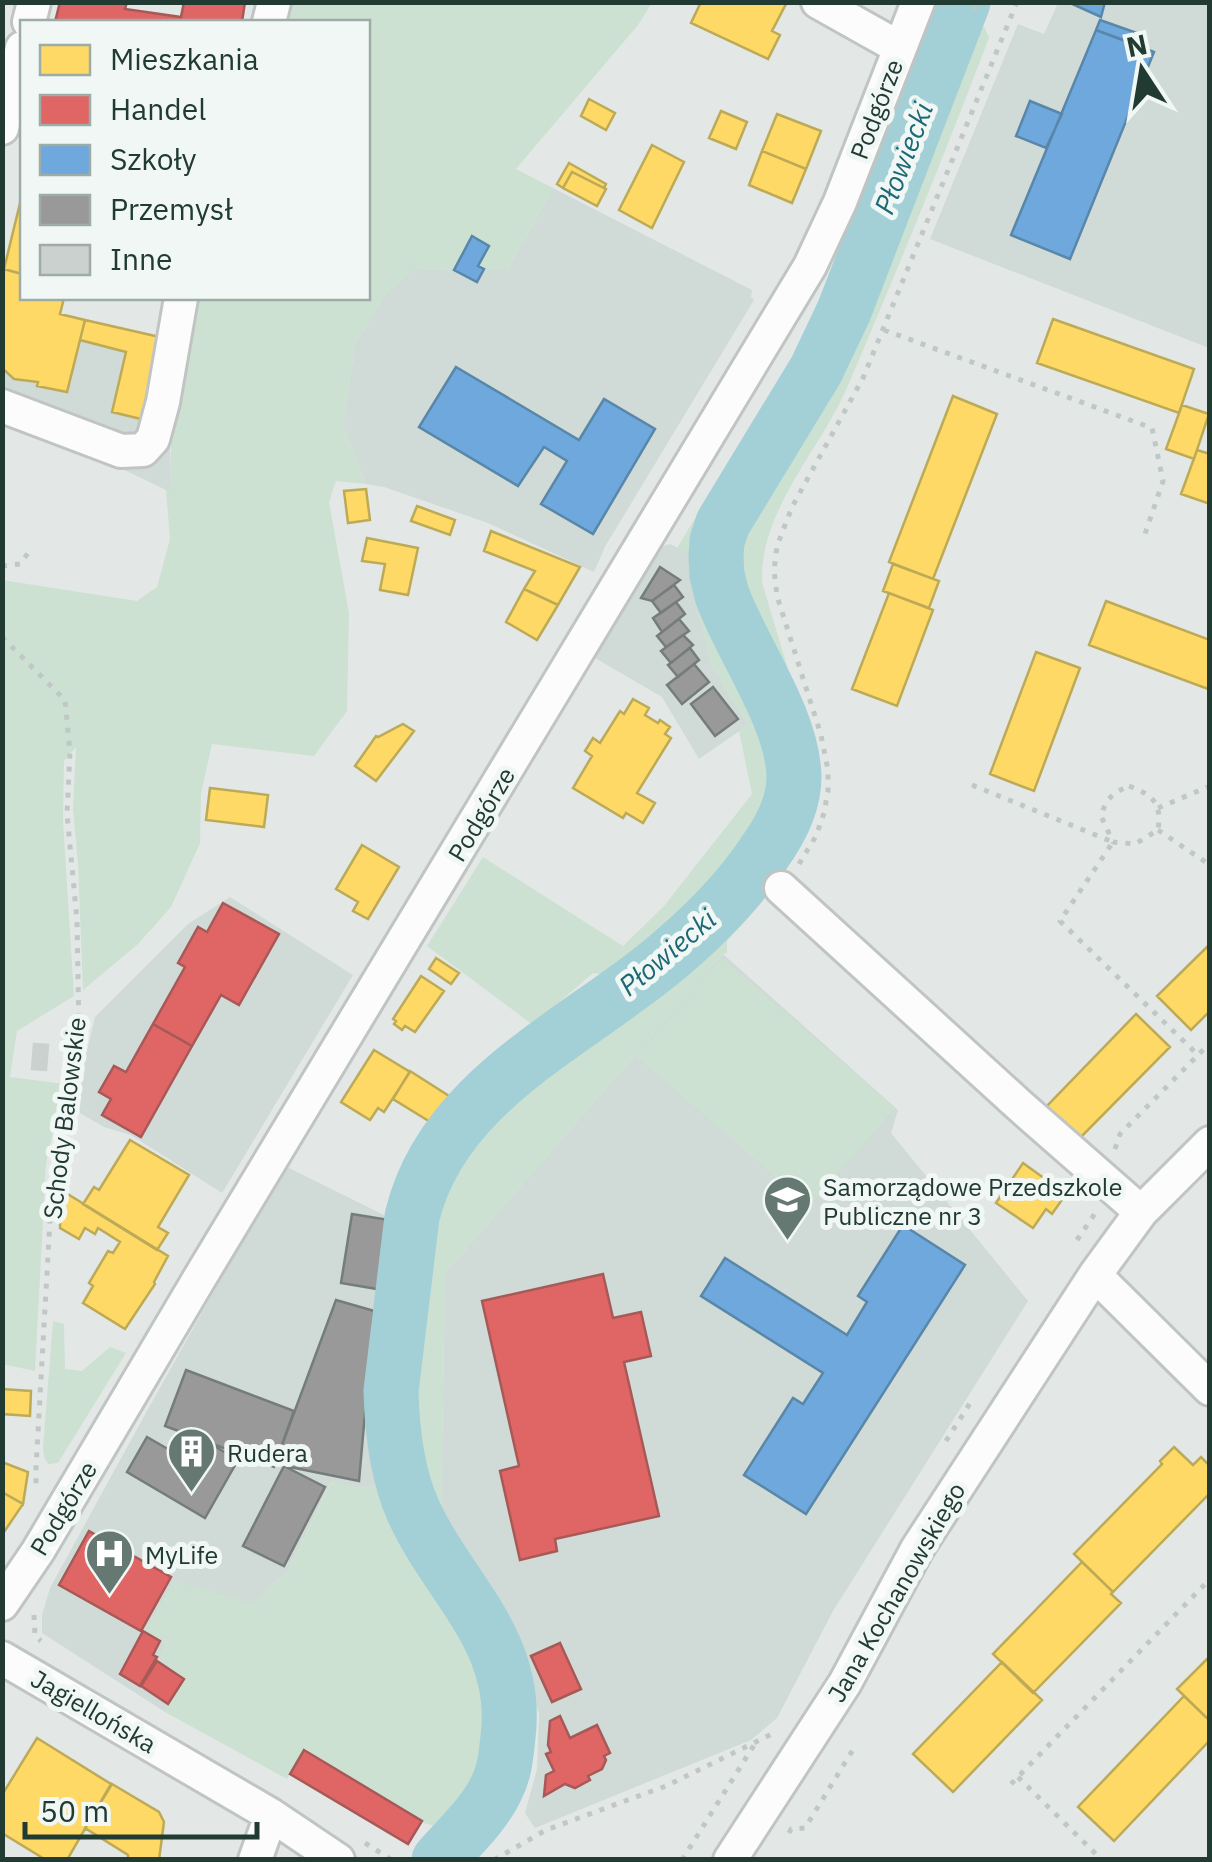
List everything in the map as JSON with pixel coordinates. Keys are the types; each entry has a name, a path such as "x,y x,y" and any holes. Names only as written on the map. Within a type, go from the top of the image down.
{"street":[{"path":"818,2 900,48"},
{"name":"Podgórze","path":"18,1606 38,1551 810,266 840,202 918,2"},
{"path":"2,128 20,56"},
{"path":"2,406 121,450 143,450 153,439 163,402 181,300"},
{"path":"781,888 1141,1212"},
{"name":"Jana Kochanowskiego","path":"755,1850 917,1549 1095,1275 1141,1212 1210,1143"},
{"path":"1095,1275 1210,1389"},
{"name":"Jagiellońska","path":"2,1658 271,1815 348,1849"},
{"path":"254,1860 271,1815"}],"path":[{"path":"961,2 980,10"},
{"path":"781,888 820,826 828,770 778,596 774,570 777,546 792,508 856,391 884,330 1017,2"},
{"path":"884,330 1152,428 1162,481 1145,534"},
{"path":"2,566 20,564 30,550"},
{"name":"Schody Balowskie","path":"2,637 65,700 70,752 67,814 77,920 79,1034 52,1185 37,1506"},
{"path":"972,785 1113,842 1135,844 1158,830"},
{"path":"1113,842 1101,816 1106,801 1129,786 1148,794 1158,808 1158,830"},
{"path":"1158,808 1210,786"},
{"path":"1158,830 1210,865"},
{"path":"1113,842 1060,922 1198,1055"},
{"path":"1078,1239 1099,1207 1120,1134 1210,1043"},
{"path":"942,1447 972,1399"},
{"path":"1011,1784 1210,1579"},
{"path":"18,1606 35,1636 51,1648"},
{"path":"494,1860 546,1830 666,1786 772,1734"},
{"path":"682,1860 756,1742"},
{"path":"755,1850 791,1828 805,1828 854,1748"},
{"path":"1018,1777 1102,1860"},
{"path":"348,1849 392,1860"}],"shaded area":[{"path":"1058,3 1209,3 1209,348 930,239 1018,24 1044,34"},
{"path":"553,188 752,290 754,300 606,545 594,572 488,523 366,484 343,426 355,344 387,292 412,270 508,269"},
{"path":"2,268 20,273 20,300 64,300 61,314 164,338 185,339 170,439 171,490 3,420"},
{"path":"670,544 692,555 693,583 710,662 748,725 699,759 662,697 595,658 656,548"},
{"path":"230,897 353,975 222,1193 131,1135 104,1127 73,1109 95,1017 188,924"},
{"path":"723,954 898,1110 891,1133 1028,1301 833,1611 777,1718 751,1740 535,1828 525,1813 537,1769 539,1713 508,1628 441,1516 445,1273"},
{"path":"287,1167 392,1219 380,1308 373,1434 383,1484 361,1488 331,1482 287,1573 255,1604 166,1644 159,1659 186,1679 165,1712 42,1633 42,1615 50,1588 234,1255"}],"green space":[{"path":"283,3 652,3 638,25 516,169 553,188 508,269 412,270 387,292 355,344 343,426 366,484 336,481 329,502 349,613 347,711 314,756 212,744 201,794 200,843 171,907 138,944 83,990 73,809 76,747 64,761 63,820 74,996 17,1031 10,1077 64,1084 46,1163 35,1371 2,1364 2,580 137,601 157,587 170,539 166,490 171,490 179,365 197,300 370,300 370,20 278,20"},
{"path":"940,5 946,9 817,334 711,514 703,559 707,605 771,737 778,791 718,882 615,976 593,973 533,1025 427,946 483,857 623,946 664,906 752,794 739,731 748,725 710,662 693,583 692,556 677,548 803,346"},
{"path":"976,20 989,38 955,126 846,390 780,506 764,556 762,582 818,770 813,814 780,876 727,941 727,953 445,1273 441,1516 420,1476 415,1357 427,1231 436,1191 451,1158 480,1121 692,962 765,884 808,814 810,767 781,677 734,586 730,556 736,525 844,350"},
{"path":"722,958 895,1108 809,1206 636,1056"},
{"path":"53,1321 64,1324 65,1369 82,1371 110,1347 126,1353 58,1463 48,1464 43,1448"},
{"path":"332,1481 361,1488 383,1484 413,1542 444,1584 467,1628 484,1674 487,1706 483,1761 468,1791 435,1826 423,1823 304,1748 287,1779 165,1712 186,1679 159,1659 165,1644 144,1631 175,1581 255,1604 287,1573"}],"building: Mieszkania":[{"path":"701,2 787,2 772,31 780,35 768,59 691,23"},
{"path":"589,99 615,113 606,130 581,116"},
{"path":"721,111 747,122 736,149 709,138"},
{"path":"777,114 821,131 806,169 762,151"},
{"path":"652,145 684,162 652,228 619,210"},
{"path":"762,151 806,169 792,203 749,185"},
{"path":"569,163 606,184 604,188 572,172 563,188 557,184"},
{"path":"572,172 606,189 597,206 563,188"},
{"path":"20,203 20,273 4,269"},
{"path":"4,269 20,273 20,300 64,300 60,314 85,320 67,392 14,379 2,368"},
{"path":"1053,319 1194,369 1179,413 1037,363"},
{"path":"85,320 164,338 145,420 112,412 126,352 80,340"},
{"path":"953,396 997,414 933,579 889,562"},
{"path":"1182,405 1209,414 1194,459 1166,449"},
{"path":"1197,450 1210,454 1210,504 1181,494"},
{"path":"366,489 370,520 348,523 344,491"},
{"path":"417,506 455,520 450,535 411,521"},
{"path":"491,531 580,567 558,605 524,589 535,571 484,551"},
{"path":"367,538 418,548 408,595 380,590 385,564 362,561"},
{"path":"893,564 939,581 929,608 883,591"},
{"path":"524,589 558,605 537,640 506,622"},
{"path":"889,593 933,610 897,706 852,689"},
{"path":"1106,601 1210,640 1208,689 1089,645"},
{"path":"1036,652 1080,668 1034,791 990,774"},
{"path":"633,699 649,708 645,715 670,727 665,734 671,738 637,793 655,803 643,823 626,813 623,818 573,788 592,756 585,751 593,738 600,743 620,711 624,714"},
{"path":"403,724 414,731 376,781 355,766 376,736"},
{"path":"210,788 268,795 264,827 206,820"},
{"path":"362,845 399,867 368,919 353,911 358,902 336,889"},
{"path":"1210,944 1210,1011 1191,1030 1157,996"},
{"path":"436,958 459,973 451,984 429,969"},
{"path":"421,976 444,991 415,1032 405,1026 402,1030 393,1019"},
{"path":"1136,1014 1170,1047 1079,1139 1046,1107"},
{"path":"374,1050 410,1072 384,1112 378,1108 370,1120 341,1102"},
{"path":"410,1071 449,1096 432,1123 393,1099"},
{"path":"130,1140 189,1175 158,1227 168,1233 157,1250 83,1204 94,1187 99,1190"},
{"path":"1023,1163 1066,1194 1052,1214 1046,1209 1033,1228 996,1203"},
{"path":"66,1193 168,1256 155,1284 125,1329 83,1303 93,1286 89,1283 108,1251 113,1253 120,1242 98,1228 95,1234 85,1228 79,1239 60,1228 61,1199"},
{"path":"2,1389 31,1391 30,1416 2,1414"},
{"path":"1174,1447 1193,1465 1201,1457 1210,1466 1210,1493 1113,1592 1074,1554"},
{"path":"2,1462 28,1472 23,1504 2,1492"},
{"path":"2,1492 23,1504 2,1535"},
{"path":"1082,1562 1121,1603 1033,1693 993,1654"},
{"path":"1210,1656 1210,1721 1177,1689"},
{"path":"1002,1662 1042,1700 953,1792 913,1754"},
{"path":"1184,1696 1210,1721 1210,1740 1114,1841 1078,1807"},
{"path":"37,1738 111,1784 67,1860 46,1860 2,1833 2,1795"},
{"path":"112,1784 159,1812 164,1822 159,1860 128,1860 128,1855 85,1828"}],"building: Handel":[{"path":"60,2 127,2 125,9 181,17 184,2 245,2 242,20 56,20"},
{"path":"223,903 279,934 239,1005 221,995 192,1046 153,1024 185,967 178,963 198,927 207,932"},
{"path":"153,1024 192,1046 141,1137 102,1115 111,1099 99,1092 114,1066 126,1072"},
{"path":"603,1274 613,1318 641,1312 651,1356 624,1362 659,1516 555,1539 557,1551 520,1560 500,1471 519,1466 482,1301"},
{"path":"89,1531 171,1577 141,1631 59,1585"},
{"path":"143,1631 160,1641 153,1655 157,1657 140,1686 120,1674"},
{"path":"560,1643 581,1689 552,1702 531,1656"},
{"path":"157,1661 184,1679 168,1704 141,1686"},
{"path":"560,1716 570,1738 597,1725 610,1753 604,1756 602,1769 588,1776 590,1780 575,1788 565,1784 544,1796 546,1775 554,1771 546,1754 551,1752 550,1721"},
{"path":"304,1750 422,1821 408,1844 290,1774"}],"building: Szkoły":[{"path":"1068,2 1105,2 1101,17"},
{"path":"1100,20 1137,33 1134,44 1096,30"},
{"path":"1096,30 1154,52 1070,259 1011,235"},
{"path":"1030,101 1062,114 1046,148 1016,136"},
{"path":"472,236 489,246 478,266 484,269 477,282 454,270"},
{"path":"456,367 579,440 604,399 655,429 593,534 541,504 567,461 544,447 518,486 419,427"},
{"path":"903,1225 965,1265 806,1514 744,1475 793,1398 803,1404 823,1373 701,1296 725,1258 847,1335 867,1302 858,1296"}],"building: Przemysł":[{"path":"660,567 680,580 652,601 641,598"},
{"path":"674,585 683,597 661,613 652,601"},
{"path":"676,602 685,614 662,632 653,618"},
{"path":"679,619 689,631 666,647 657,636"},
{"path":"683,635 693,645 671,663 661,651"},
{"path":"690,648 699,660 678,677 668,665"},
{"path":"694,664 709,682 682,704 667,685"},
{"path":"713,687 738,719 715,736 691,704"},
{"path":"352,1214 389,1220 377,1289 341,1283"},
{"path":"336,1300 374,1311 359,1481 275,1464"},
{"path":"186,1370 294,1411 274,1467 165,1426"},
{"name":"Rudera","path":"147,1437 201,1468 214,1446 238,1460 205,1518 127,1472"},
{"path":"284,1466 325,1487 284,1566 243,1546"}],"building: Inne":[{"path":"34,1044 48,1045 46,1070 32,1069"}],"waterway":[{"name":"Płowiecki","path":"439,1860 478,1817 499,1783 507,1750 509,1703 492,1643 413,1510 399,1467 391,1391 412,1217 427,1174 450,1136 479,1102 549,1043 689,938 741,883 770,845 785,817 792,798 791,754 776,708 722,595 717,575 717,541 723,523 816,370 844,311 963,2"}],"place":[{"name":"Samorządowe Przedszkole Publiczne nr 3","path":"788,1242"},
{"name":"Rudera","path":"192,1494"},
{"name":"MyLife","path":"110,1596"}]}
